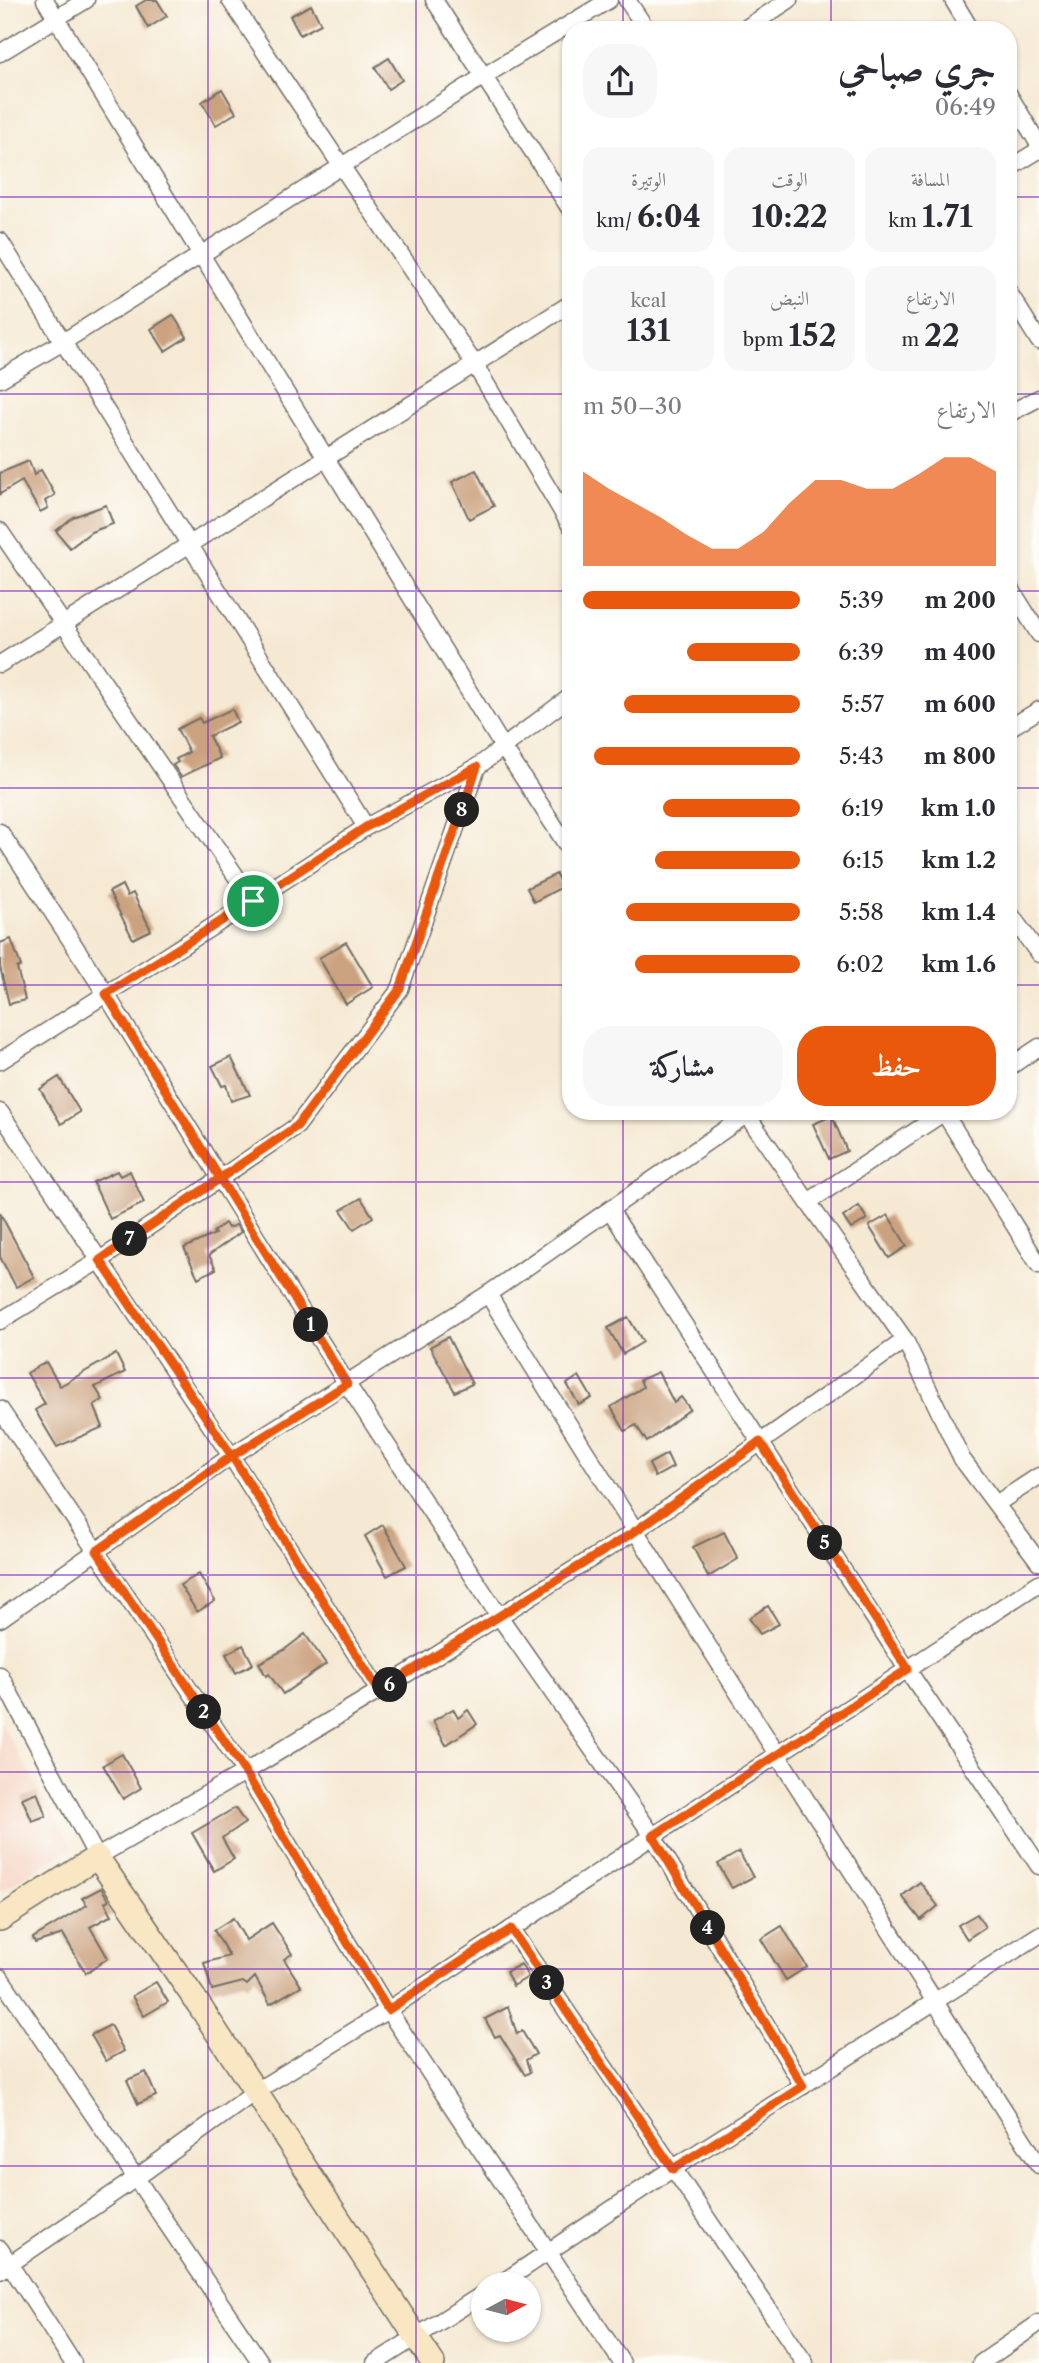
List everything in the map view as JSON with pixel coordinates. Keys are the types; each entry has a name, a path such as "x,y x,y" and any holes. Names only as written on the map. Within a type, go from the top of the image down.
{"street":[{"path":"45,0 503,747 562,838"},
{"path":"0,53 86,0"},
{"path":"230,0 475,365 562,512"},
{"path":"434,0 562,197"},
{"path":"574,21 609,0"},
{"path":"627,0 641,21"},
{"path":"757,21 789,0"},
{"path":"953,0 966,21"},
{"path":"0,379 562,29"},
{"path":"1017,109 1039,147 1017,163"},
{"path":"0,241 366,827"},
{"path":"1017,306 1039,341"},
{"path":"0,664 562,309"},
{"path":"1017,409 1039,398"},
{"path":"0,531 253,901"},
{"path":"1017,599 1039,634"},
{"path":"0,1061 366,827 477,767 562,703"},
{"path":"1017,723 1039,710"},
{"path":"0,1321 100,1260 297,1126 400,989 477,767"},
{"path":"0,832 106,994 347,1384 499,1616 653,1836 803,2086"},
{"path":"1017,923 1039,954"},
{"path":"1017,1062 1039,1047"},
{"path":"0,1112 232,1456 379,1691"},
{"path":"0,1619 232,1456 488,1294 735,1120"},
{"path":"750,1120 905,1340 962,1459 1039,1562"},
{"path":"808,1202 932,1120"},
{"path":"949,1120 1039,1265"},
{"path":"610,1210 1039,1866"},
{"path":"488,1294 634,1532 778,1753 1039,2165"},
{"path":"0,1919 96,1857 245,1772 634,1532 905,1340"},
{"path":"0,1409 245,1772 388,2010 622,2363"},
{"path":"996,1504 1039,1476"},
{"path":"5,2267 136,2178 256,2091 388,2010 1039,1583"},
{"path":"0,1675 96,1857 256,2091 433,2363"},
{"path":"511,1929 805,2363"},
{"path":"519,2272 673,2169 1039,1935"},
{"path":"0,1977 261,2363"},
{"path":"0,2249 5,2267 73,2363"},
{"path":"375,2363 471,2302"},
{"path":"981,2363 1039,2323"}],"shaded area":[{"path":"0,1722 73,1847 0,1892"}],"building":[{"path":"146,0 157,0 167,16 148,28 136,6"},
{"path":"311,5 321,24 300,35 290,16"},
{"path":"389,58 402,80 388,89 375,67"},
{"path":"222,89 236,113 216,125 202,102"},
{"path":"173,315 187,337 165,351 151,329"},
{"path":"29,461 34,475 41,470 55,495 45,501 48,508 40,512 22,481 0,494 0,473"},
{"path":"476,470 494,506 469,519 452,482"},
{"path":"106,505 113,524 91,532 70,548 56,531 73,517"},
{"path":"232,709 238,722 209,736 220,758 181,777 173,765 178,762 176,759 189,752 177,729 199,718 202,723"},
{"path":"556,874 562,887 534,902 527,888"},
{"path":"122,885 127,896 133,893 151,930 133,939 109,892"},
{"path":"11,939 21,966 17,968 25,1000 9,1004 0,967 0,943"},
{"path":"346,942 373,987 346,1004 319,958"},
{"path":"231,1057 250,1095 231,1101 226,1085 222,1086 212,1066"},
{"path":"59,1077 80,1112 61,1124 40,1089"},
{"path":"822,1120 834,1120 847,1151 829,1159 813,1124"},
{"path":"117,1171 120,1176 130,1171 144,1203 110,1219 93,1182"},
{"path":"361,1198 373,1217 354,1229 341,1210"},
{"path":"859,1206 867,1219 851,1229 843,1217"},
{"path":"0,1213 34,1277 16,1287 0,1257"},
{"path":"888,1215 907,1246 889,1258 869,1226"},
{"path":"225,1223 228,1228 236,1225 241,1232 209,1255 216,1269 198,1278 184,1248 215,1234 213,1232"},
{"path":"628,1317 643,1342 623,1354 608,1328"},
{"path":"448,1337 472,1384 455,1392 430,1347"},
{"path":"116,1354 125,1372 95,1387 103,1400 94,1405 103,1427 57,1447 35,1410 45,1404 27,1373 46,1362 60,1386"},
{"path":"658,1372 674,1403 681,1397 690,1409 647,1442 636,1425 625,1431 611,1407 643,1387 640,1380"},
{"path":"579,1376 592,1398 579,1405 567,1384"},
{"path":"667,1454 673,1467 655,1477 649,1464"},
{"path":"383,1525 406,1566 387,1576 365,1536"},
{"path":"724,1532 738,1559 708,1577 693,1547"},
{"path":"199,1574 215,1601 197,1612 180,1585"},
{"path":"768,1606 779,1624 760,1634 749,1618"},
{"path":"305,1634 326,1664 283,1694 269,1674 266,1676 259,1663 284,1650"},
{"path":"243,1645 253,1664 236,1673 226,1654"},
{"path":"453,1709 458,1718 468,1710 477,1724 446,1745 433,1721"},
{"path":"122,1754 141,1788 123,1799 103,1765"},
{"path":"37,1792 46,1816 32,1821 22,1798"},
{"path":"235,1808 245,1823 222,1838 234,1859 214,1871 192,1833"},
{"path":"739,1852 753,1877 732,1888 718,1864"},
{"path":"920,1882 938,1906 921,1920 902,1896"},
{"path":"101,1888 109,1900 105,1902 112,1915 90,1927 108,1958 86,1973 63,1934 35,1943 33,1938 87,1905 82,1898"},
{"path":"977,1914 985,1927 967,1939 958,1925"},
{"path":"233,1918 246,1940 272,1923 292,1954 284,1959 301,1986 270,2004 255,1977 247,1985 243,1982 212,1990 204,1963 229,1956 214,1930"},
{"path":"782,1926 807,1967 786,1980 761,1939"},
{"path":"521,1964 528,1977 513,1986 506,1972"},
{"path":"156,1982 168,2002 144,2016 132,1996"},
{"path":"508,2007 517,2034 522,2031 536,2054 526,2060 530,2072 525,2075 500,2035 495,2037 485,2019"},
{"path":"110,2025 124,2051 106,2061 91,2035"},
{"path":"146,2072 156,2096 138,2104 127,2080"}],"route":[{"path":"253,901 106,994 220,1178 262,1247 347,1384 232,1456 97,1551 245,1772 388,2010 511,1929 673,2169 803,2086 653,1836 908,1669 760,1442 634,1532 379,1691 232,1456 100,1260 220,1178 297,1126 400,989 477,767 366,827 253,901"}]}
